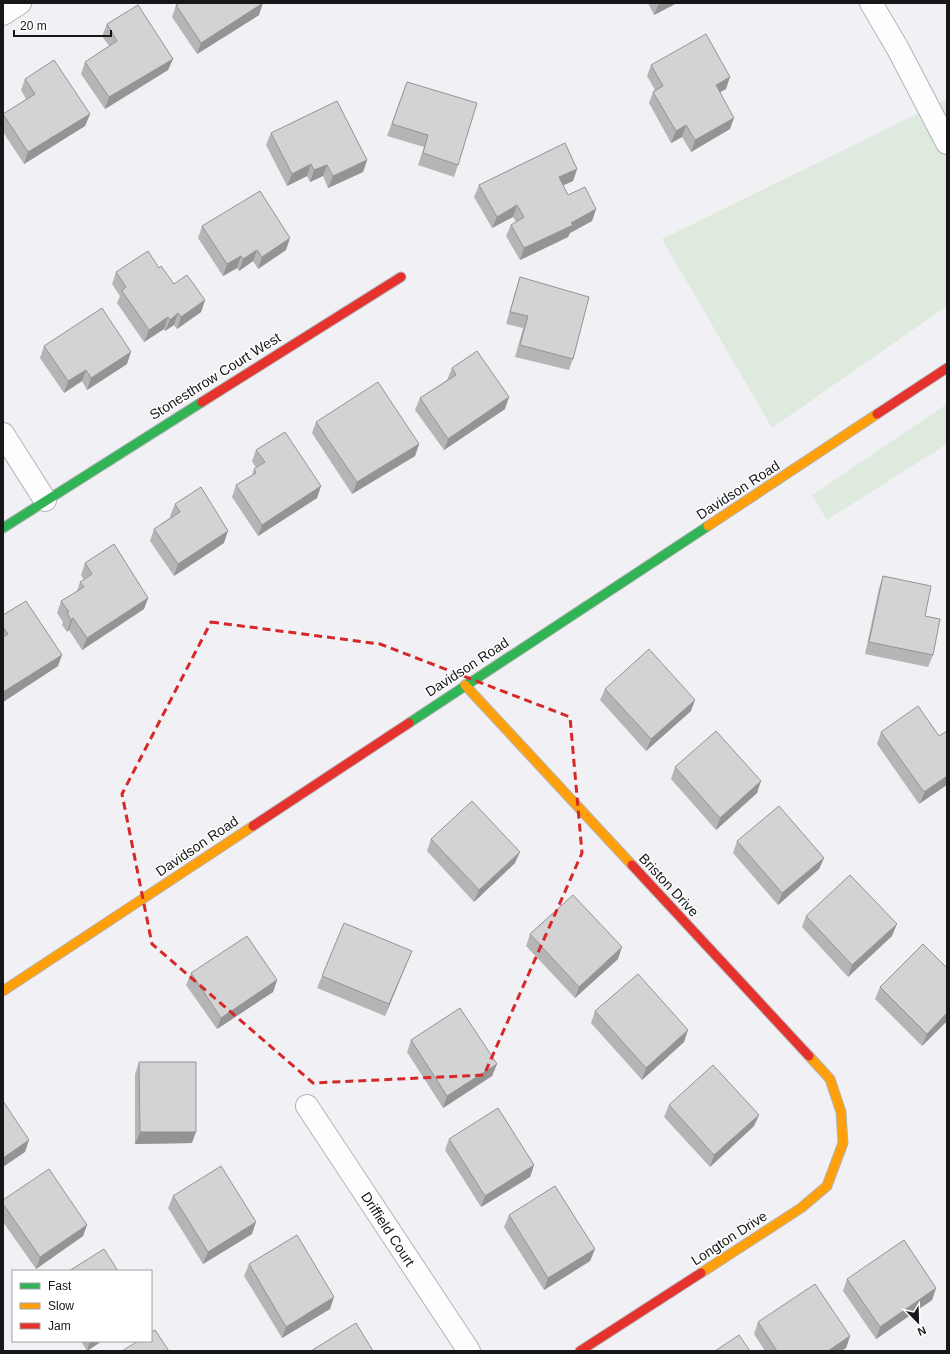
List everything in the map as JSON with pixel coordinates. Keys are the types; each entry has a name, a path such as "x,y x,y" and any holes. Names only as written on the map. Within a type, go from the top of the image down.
{"street":[{"path":"3,14 20,3"},
{"path":"871,3 898,49 947,143"},
{"name":"Stonesthrow Court West","path":"3,528 45,500 401,277"},
{"name":"Davidson Road","path":"3,991 947,368"},
{"path":"3,434 45,500"},
{"name":"Briston Drive","path":"465,685 830,1079 841,1112"},
{"name":"Driffield Court","path":"307,1106 469,1351"},
{"name":"Longton Drive","path":"580,1351 801,1208 827,1186 843,1143 841,1112"}],"highlighted area":[{"path":"211,622 380,644 570,717 582,853 484,1075 313,1083 152,944 122,794"}],"shaded area":[{"path":"947,99 947,306 772,428 662,239"},
{"path":"947,404 947,444 827,520 812,495"}],"building":[{"path":"180,3 263,3 201,43 176,5"},
{"path":"138,5 173,59 109,97 85,62 117,41 107,24"},
{"path":"706,34 730,77 716,85 734,118 695,140 686,125 676,131 653,92 663,86 651,65"},
{"path":"54,60 90,114 28,152 3,114 35,94 25,79"},
{"path":"407,82 477,103 458,165 423,153 428,135 392,124"},
{"path":"337,101 367,160 333,176 327,165 314,170 311,164 292,174 271,133"},
{"path":"565,143 577,169 559,177 568,195 585,187 596,209 571,223 573,225 524,248 511,225 524,217 517,205 497,217 479,185"},
{"path":"260,191 290,238 262,257 257,250 243,259 241,256 227,264 202,226"},
{"path":"148,251 159,268 161,266 174,284 187,275 205,300 181,317 178,313 170,320 168,317 149,330 122,291 126,287 116,272"},
{"path":"520,277 589,297 573,359 520,345 528,316 510,312"},
{"path":"102,308 131,352 91,378 86,370 68,381 44,346"},
{"path":"477,351 509,397 448,439 420,398 456,375 452,368"},
{"path":"378,382 419,444 357,482 316,422"},
{"path":"285,432 321,486 262,525 236,485 256,473 254,469 265,462 256,450"},
{"path":"201,487 228,531 178,564 154,529 180,512 175,504"},
{"path":"114,544 148,598 87,638 73,618 71,620 67,613 69,612 61,601 84,587 80,582 92,574 85,563"},
{"path":"883,576 931,586 925,616 940,619 933,655 869,642"},
{"path":"26,601 62,655 3,692 3,637 8,634 3,627 3,615"},
{"path":"649,649 695,700 651,739 605,689"},
{"path":"918,706 939,736 947,731 947,776 924,792 881,732"},
{"path":"716,731 761,781 720,818 675,767"},
{"path":"472,801 520,852 479,890 431,839"},
{"path":"779,806 824,858 782,893 737,841"},
{"path":"850,875 897,924 852,965 806,916"},
{"path":"573,895 622,947 579,987 530,934"},
{"path":"344,923 412,951 389,1004 322,976"},
{"path":"247,936 277,980 221,1018 191,973"},
{"path":"923,944 947,968 947,1013 927,1034 880,987"},
{"path":"638,974 688,1030 646,1068 595,1011"},
{"path":"460,1008 497,1064 447,1096 411,1040"},
{"path":"139,1062 196,1062 196,1132 140,1132"},
{"path":"713,1065 759,1115 714,1155 669,1105"},
{"path":"3,1101 29,1140 3,1158"},
{"path":"498,1108 534,1165 485,1196 449,1139"},
{"path":"221,1166 256,1222 208,1252 173,1196"},
{"path":"49,1169 87,1225 40,1257 3,1204 3,1200"},
{"path":"555,1186 595,1249 548,1278 509,1215"},
{"path":"297,1235 334,1297 286,1327 249,1264"},
{"path":"904,1240 936,1288 880,1327 847,1279"},
{"path":"104,1249 117,1270 71,1270"},
{"path":"815,1284 850,1336 828,1351 777,1351 758,1322"},
{"path":"356,1323 373,1351 311,1351"},
{"path":"155,1330 169,1351 122,1351 136,1342 152,1342 152,1332"},
{"path":"739,1335 750,1351 715,1351"}],"traffic: fast":[{"path":"3,528 202,402"},
{"path":"409,723 708,526"}],"traffic: slow":[{"path":"708,526 877,414"},
{"path":"465,685 632,865"},
{"path":"3,991 253,826"},
{"path":"701,1273 801,1208 827,1186 843,1143 841,1112 830,1079 809,1056"}],"traffic: jam":[{"path":"202,402 401,277"},
{"path":"877,414 947,368"},
{"path":"253,826 409,723"},
{"path":"632,865 809,1056"},
{"path":"580,1351 701,1273"}]}
